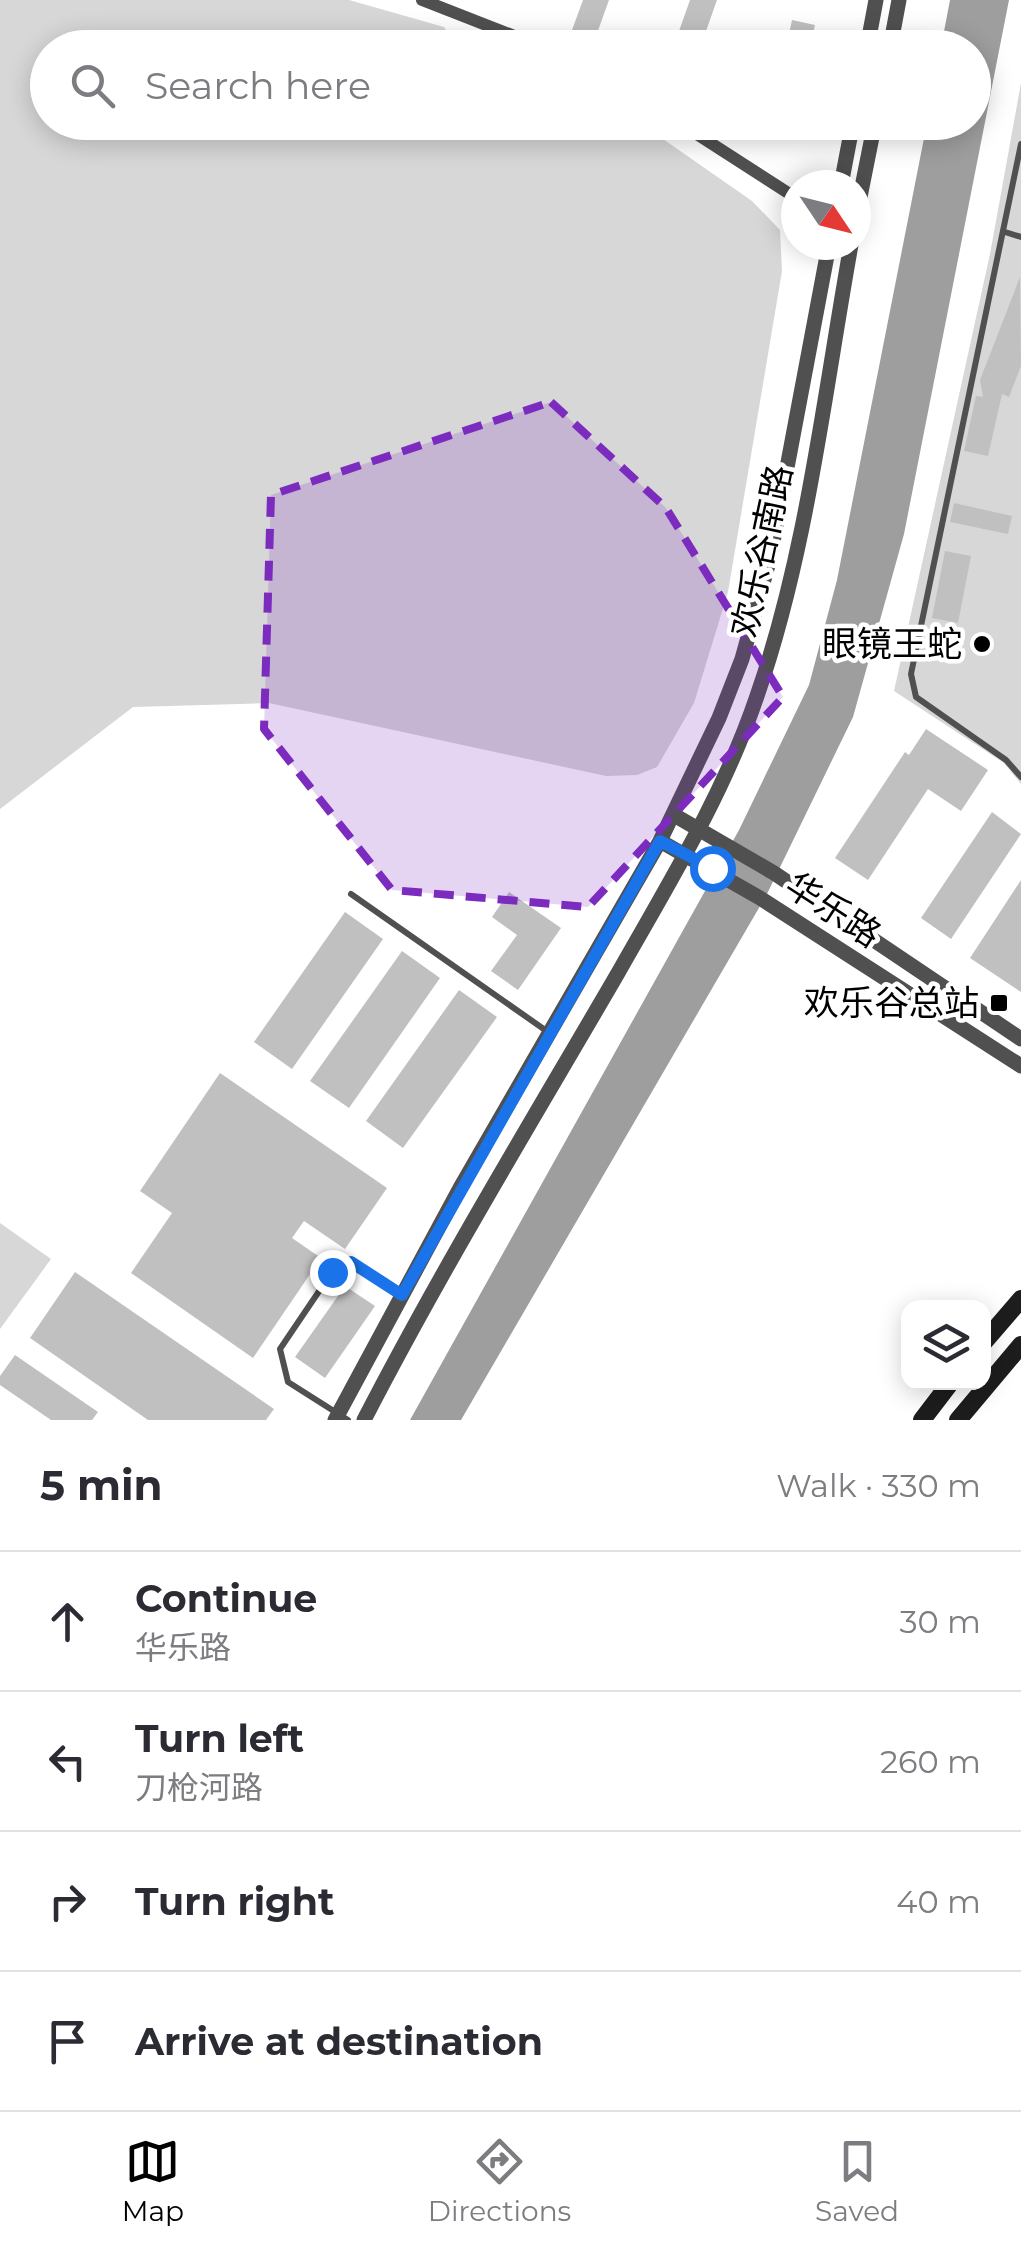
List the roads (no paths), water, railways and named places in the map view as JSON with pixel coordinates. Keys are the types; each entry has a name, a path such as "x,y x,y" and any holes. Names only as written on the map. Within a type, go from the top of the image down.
{"main road":[{"path":"991,1334 1021,1300"},
{"path":"958,1420 1021,1344"},
{"path":"922,1420 945,1390"}],"street":[{"path":"422,0 500,30"},
{"path":"870,30 876,0"},
{"path":"893,30 899,0"},
{"path":"706,140 781,188"},
{"path":"843,170 849,140"},
{"path":"866,170 872,140"},
{"name":"欢乐谷南路","path":"340,1418 402,1295 674,815 731,688 766,574 826,260"},
{"name":"欢乐谷南路","path":"364,1420 470,1224 700,829 757,699 774,644 848,260"},
{"name":"华乐路","path":"674,815 774,873 1021,1038"},
{"name":"华乐路","path":"660,841 712,868 1021,1066"},
{"path":"601,943 620,939 627,956"}],"lane":[{"path":"1021,144 911,674 916,697 1006,760 1021,777"},
{"path":"1005,232 1021,237"},
{"path":"352,894 550,1033"},
{"path":"340,1418 288,1382 280,1349 332,1272 351,1262 402,1295"}],"place":[{"name":"眼镜王蛇","path":"982,644"},
{"name":"欢乐谷总站","path":"999,1003"}]}
